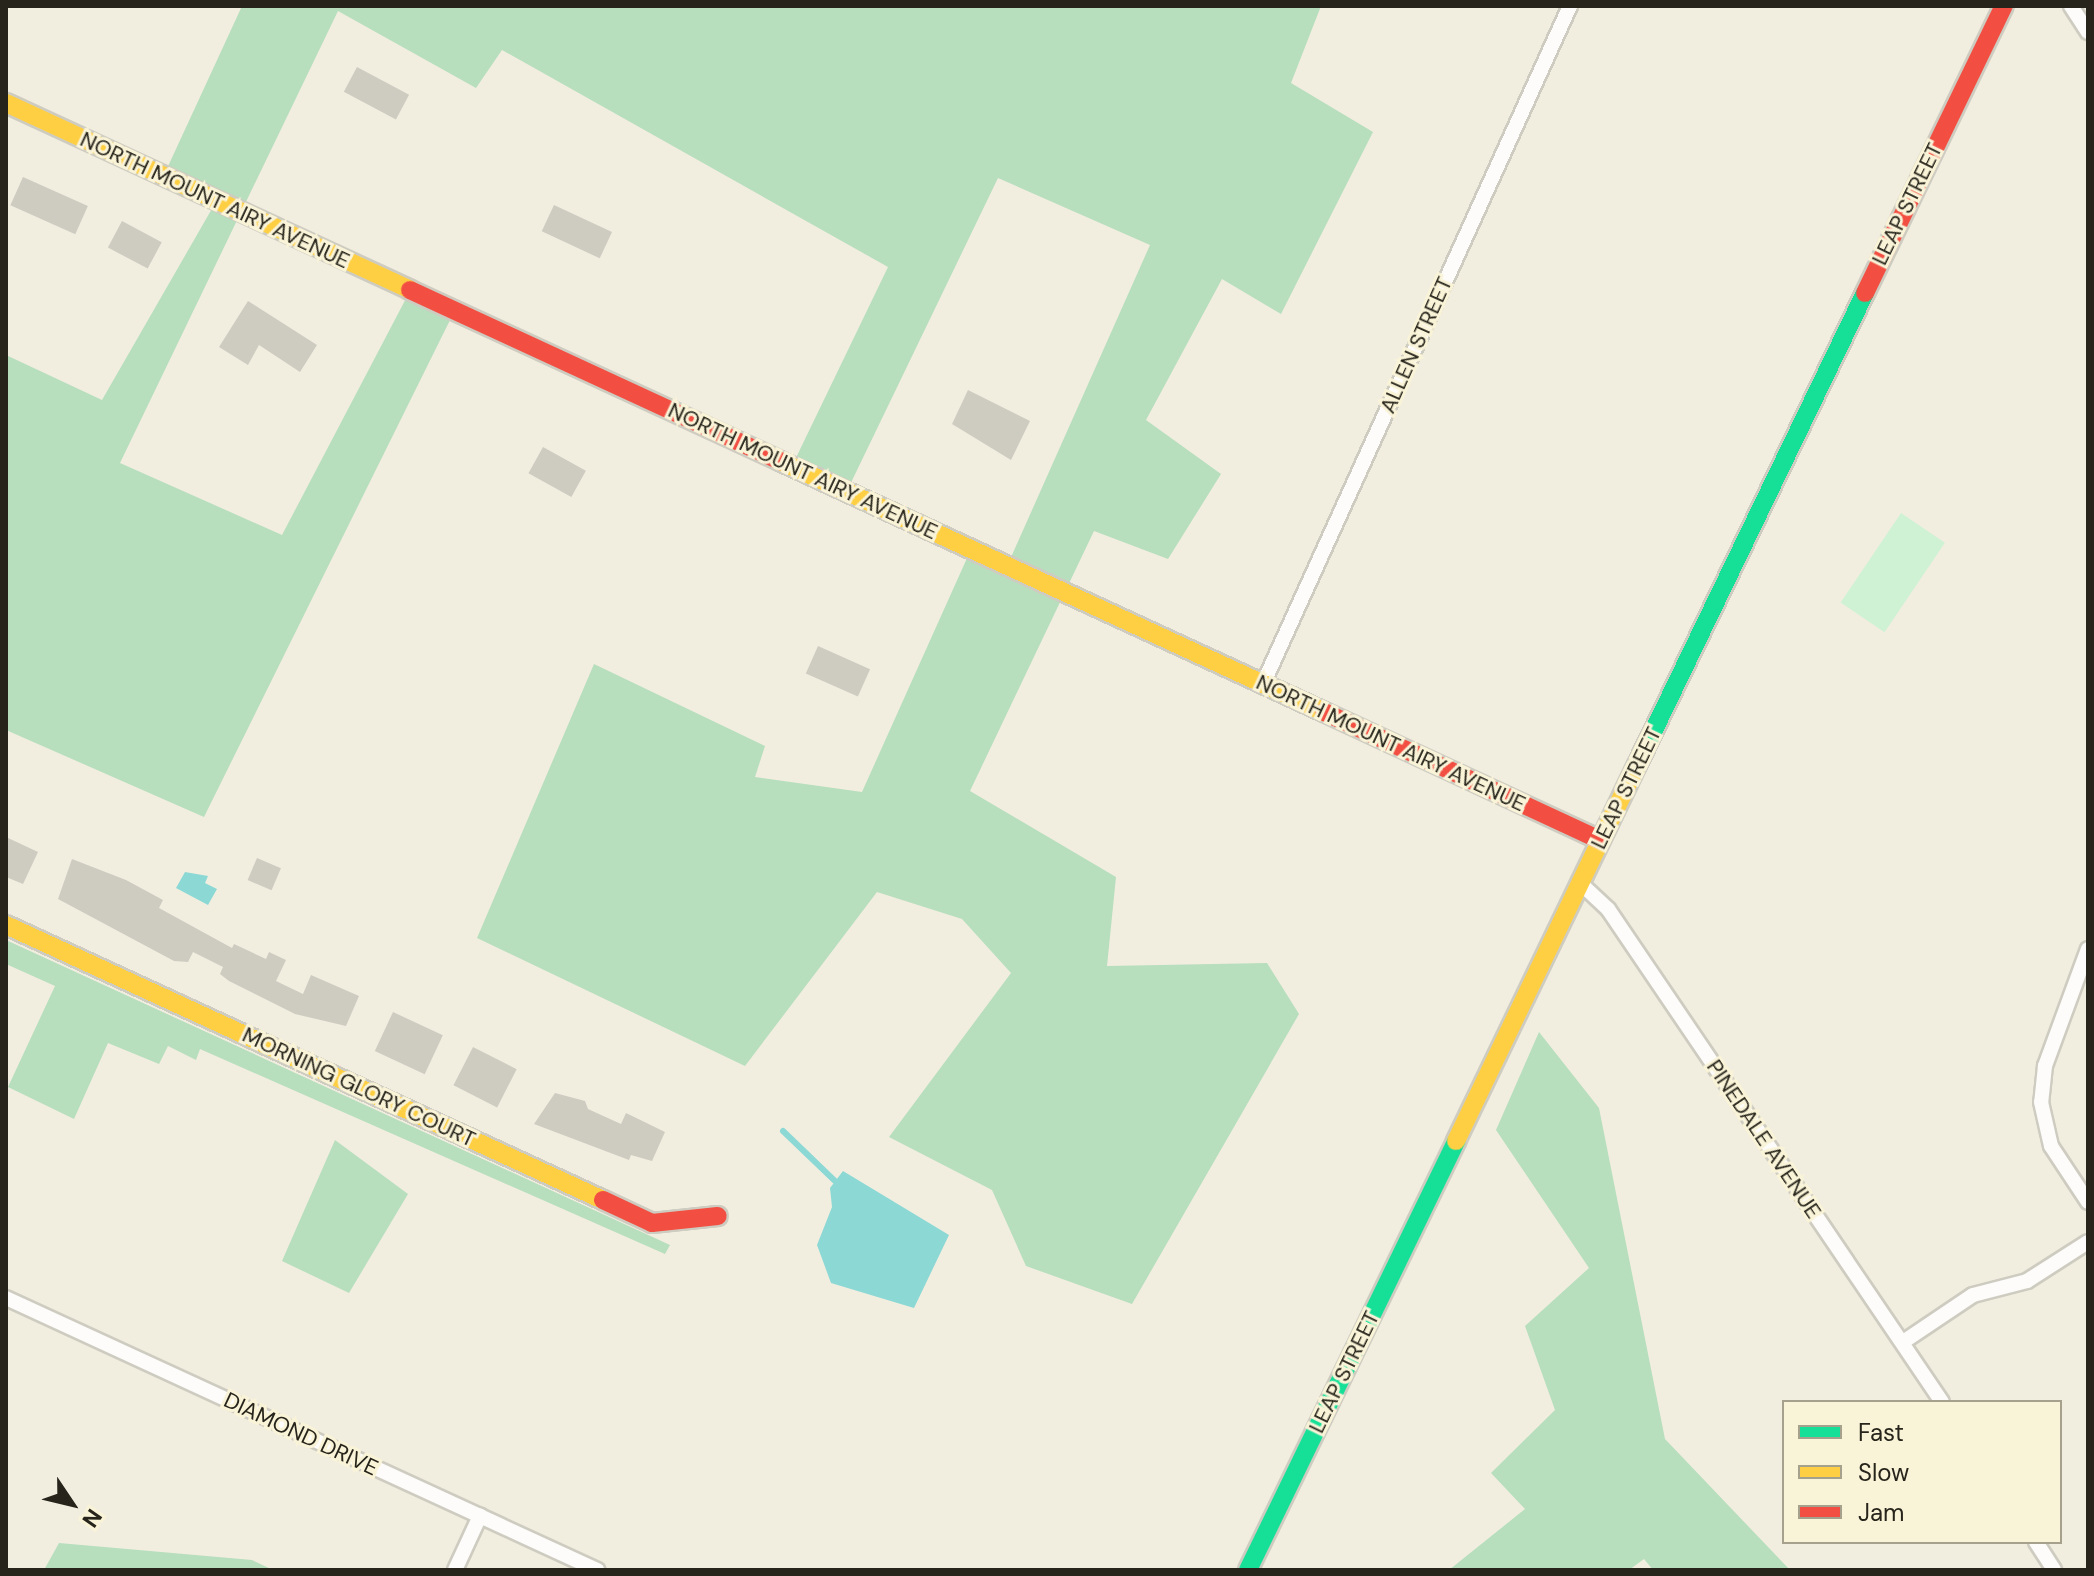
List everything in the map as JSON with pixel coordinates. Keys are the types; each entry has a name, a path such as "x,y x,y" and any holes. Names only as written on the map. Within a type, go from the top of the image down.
{"street":[{"name":"ALLEN STREET","path":"1263,684 1570,6"},
{"name":"LEAP STREET","path":"1248,1570 2004,6"},
{"path":"2071,6 2088,32"},
{"name":"NORTH MOUNT AIRY AVENUE","path":"6,103 1600,840"},
{"name":"PINEDALE AVENUE","path":"1580,883 1608,909 1941,1400"},
{"name":"MORNING GLORY COURT","path":"6,925 652,1223 718,1216"},
{"path":"2088,949 2049,1054 2041,1102 2051,1146 2088,1202"},
{"path":"1903,1342 1973,1295 2027,1281 2088,1242"},
{"name":"DIAMOND DRIVE","path":"6,1298 597,1570"},
{"path":"455,1570 480,1516"},
{"path":"2037,1544 2054,1570"}],"green space":[{"path":"242,6 1321,6 1291,83 1373,132 1281,314 1222,279 1146,420 1221,474 1168,559 1094,531 970,791 1116,877 1107,966 1267,963 1299,1014 1132,1304 1026,1266 992,1190 889,1137 1011,973 962,919 877,892 745,1066 477,938 594,664 765,746 755,777 862,792 972,547 1008,564 1150,245 998,178 846,493 792,466 888,267 502,50 476,88 338,11 120,463 282,535 411,289 455,310 204,817 6,730 6,355 102,400 217,200 164,175"},
{"path":"1901,513 1945,543 1885,632 1841,603"},
{"path":"6,940 670,1245 665,1254 200,1049 196,1060 168,1046 159,1064 108,1043 74,1119 8,1087 55,986 6,964"},
{"path":"1539,1032 1599,1108 1665,1439 1790,1570 1653,1570 1644,1559 1629,1570 1449,1570 1525,1509 1491,1473 1555,1410 1525,1326 1589,1268 1496,1130"},
{"path":"335,1140 408,1194 349,1293 282,1261"},
{"path":"59,1543 252,1560 273,1570 44,1570"}],"water":[{"path":"185,872 208,876 205,883 217,889 208,905 176,888"},
{"path":"843,1171 949,1235 914,1308 831,1283 817,1245 832,1207 830,1188"}],"building":[{"path":"357,67 409,95 396,119 344,92"},
{"path":"23,177 88,206 75,234 10,205"},
{"path":"554,205 612,232 600,258 542,231"},
{"path":"122,221 162,242 148,269 108,247"},
{"path":"248,301 317,345 300,372 259,345 248,365 219,347"},
{"path":"968,390 1030,421 1011,460 952,424"},
{"path":"543,447 586,471 571,497 528,473"},
{"path":"818,646 870,669 858,697 806,673"},
{"path":"6,837 38,852 23,884 6,877"},
{"path":"257,858 281,868 272,890 248,880"},
{"path":"72,859 126,880 163,900 159,908 232,948 234,944 266,959 269,952 286,960 276,981 303,994 311,975 359,996 346,1026 295,1014 229,981 220,974 223,967 193,952 188,962 174,961 58,899"},
{"path":"393,1012 443,1035 425,1074 375,1051"},
{"path":"473,1047 517,1069 497,1108 453,1085"},
{"path":"555,1093 585,1101 588,1109 621,1124 626,1113 665,1132 652,1161 631,1155 629,1160 534,1124"}],"waterway":[{"path":"783,1131 835,1181"}],"traffic: fast":[{"path":"1637,765 1865,293"},
{"path":"1248,1570 1456,1141"}],"traffic: slow":[{"path":"6,103 410,290"},
{"path":"780,461 1324,712"},
{"path":"1456,1141 1637,765"},
{"path":"6,925 603,1200"}],"traffic: jam":[{"path":"1865,293 2004,6"},
{"path":"410,290 780,461"},
{"path":"1324,712 1600,840"},
{"path":"603,1200 652,1223 718,1216"}]}
